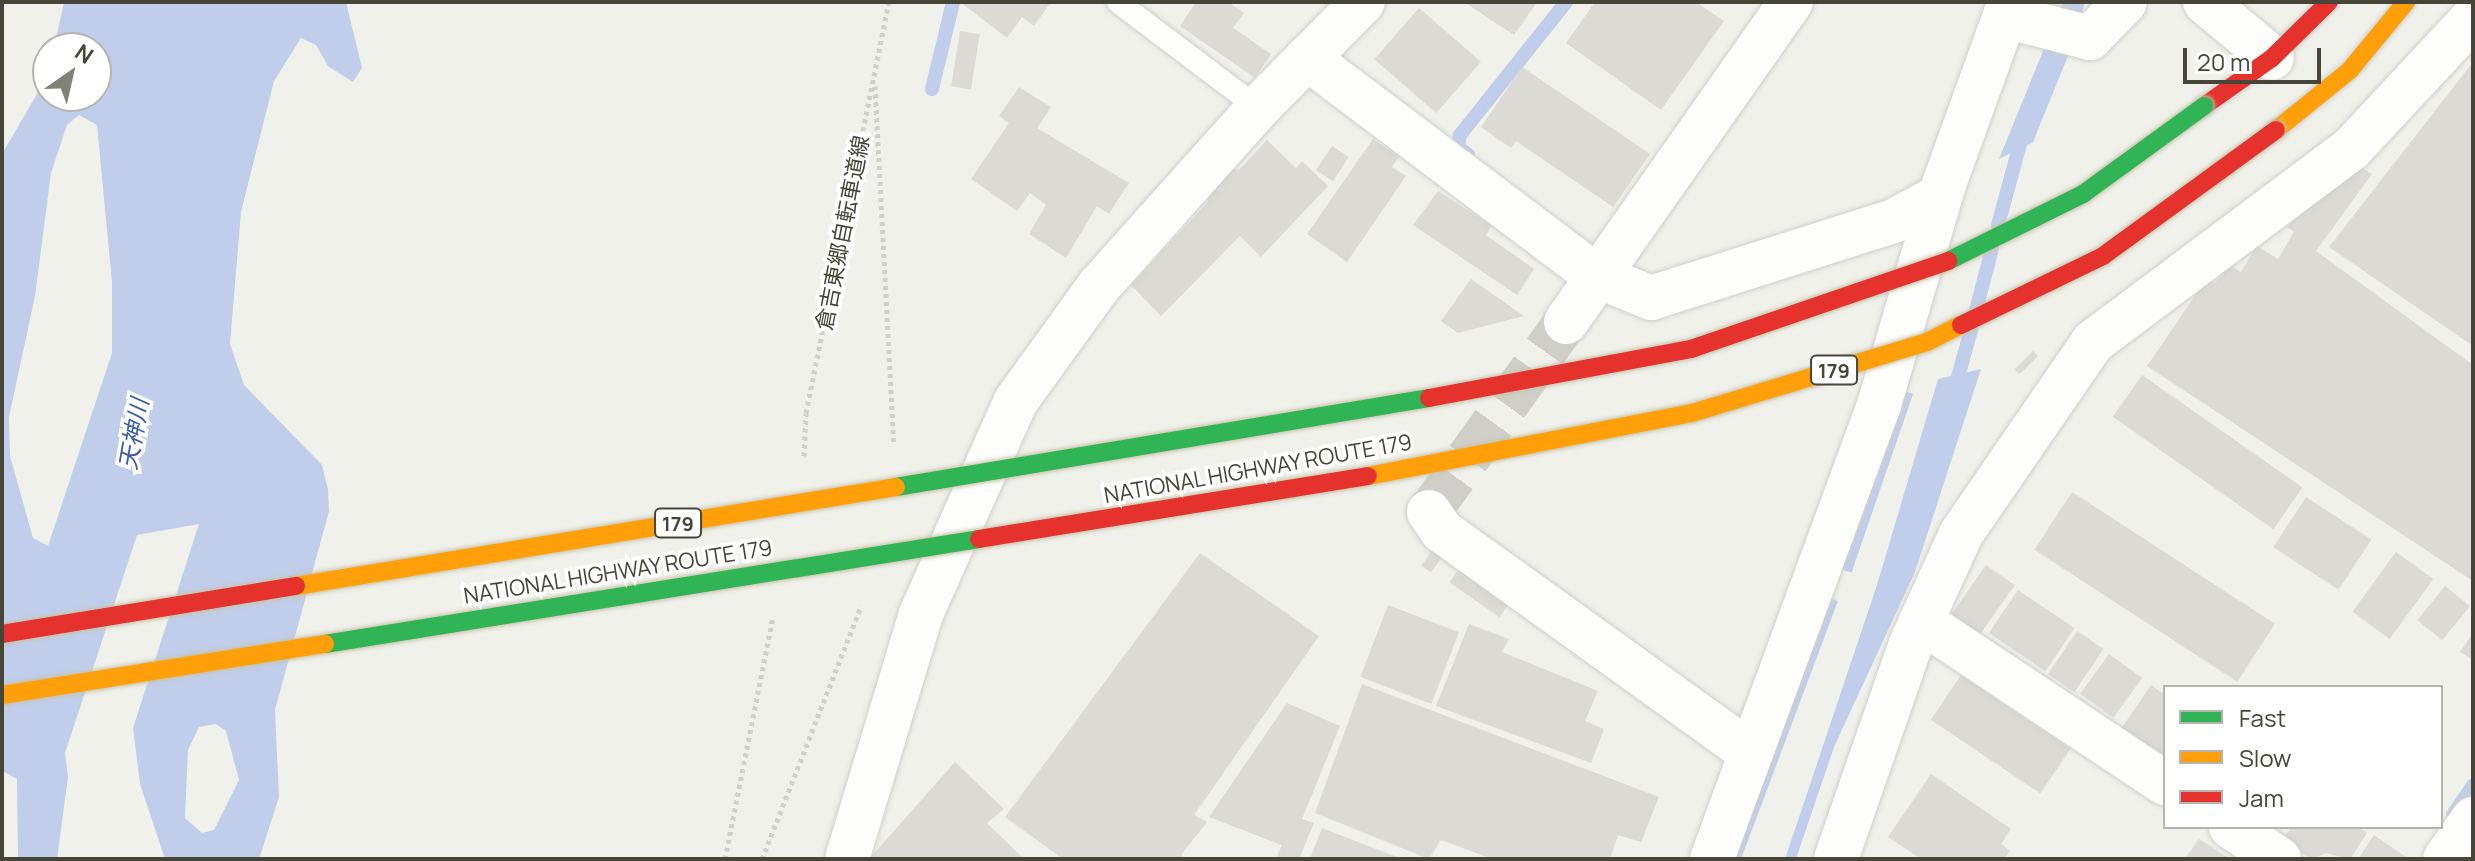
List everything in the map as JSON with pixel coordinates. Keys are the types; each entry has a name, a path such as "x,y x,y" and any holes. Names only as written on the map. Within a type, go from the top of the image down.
{"highway":[{"name":"NATIONAL HIGHWAY ROUTE 179","path":"2,634 1354,412 1691,349 1936,267 2083,194 2272,58 2329,2"},
{"name":"NATIONAL HIGHWAY ROUTE 179","path":"2,695 1339,482 1692,413 1927,342 2103,256 2276,130 2350,70 2406,2"}],"street":[{"path":"847,859 921,614 1016,401 1099,286 1258,108 1363,2"},
{"path":"1566,322 1595,275 1791,2"},
{"path":"1712,859 1879,405 1940,196 2007,9 2090,38 2125,2"},
{"path":"2205,2 2272,58"},
{"path":"1836,859 1921,621 1961,534 2093,342 2351,149 2473,18"},
{"path":"1307,58 1595,275 1651,298 1879,226 1940,196"},
{"path":"1429,512 1442,531 1751,753"},
{"path":"1921,621 2163,782"},
{"path":"2445,859 2473,819"},
{"path":"2234,829 2279,859"}],"lane":[{"path":"1118,2 1258,108"}],"path":[{"name":"倉吉東郷自転車道線","path":"803,466 806,413 889,2"},
{"path":"725,859 776,600"}],"water":[{"name":"天神川","path":"64,2 346,2 362,68 353,82 328,66 316,45 301,38 274,81 241,212 230,344 244,385 322,465 329,511 275,710 279,797 259,859 165,859 140,784 133,728 199,524 137,535 65,753 68,777 57,859 18,859 17,779 2,771 2,154 32,102 32,112 112,112 112,32 57,32","holes":["79,115 97,125 112,282 112,353 48,546 33,538 10,456 9,417 35,296 51,173 67,125","216,724 226,731 239,780 214,830 202,833 185,818 188,750 199,727"]},
{"path":"2063,2 2085,2 2070,51 2033,142 1999,159"},
{"path":"1981,369 1915,572 1834,747 1796,859 1785,859 1877,585 1938,379"},
{"path":"1899,389 1913,394 1851,573 1837,568"},
{"path":"1829,598 1838,601 1741,859 1729,859"}],"building":[{"path":"960,2 1051,2 1034,26 1022,17 1007,38"},
{"path":"1196,2 1228,2 1244,13 1233,28 1271,54 1255,78 1180,26"},
{"path":"1464,2 1537,2 1514,35"},
{"path":"1595,2 1696,2 1724,21 1661,110 1566,43"},
{"path":"1419,8 1481,62 1436,113 1374,59"},
{"path":"960,31 980,34 971,89 951,86"},
{"path":"2473,62 2473,346 2329,247"},
{"path":"1522,67 1650,154 1613,207 1516,141 1511,148 1481,127"},
{"path":"1019,87 1051,107 1037,128 1129,183 1109,214 1097,206 1066,258 1029,234 1046,205 1030,193 1017,211 971,179 1009,123 999,116"},
{"path":"1373,139 1399,157 1392,167 1406,176 1347,262 1307,234"},
{"path":"1267,140 1296,168 1302,161 1328,186 1261,257 1240,236 1161,316 1131,285 1208,202 1208,188 1227,169 1239,170"},
{"path":"1332,146 1349,157 1333,181 1316,170"},
{"path":"2357,165 2372,174 2316,251 2473,365 2473,581 2147,366 2207,278 2215,283 2229,264 2241,272 2257,246 2278,259 2294,232 2287,227"},
{"path":"1438,191 1492,226 1486,235 1534,269 1517,295 1413,225"},
{"path":"1471,279 1524,316 1458,333 1441,321"},
{"path":"2033,351 2038,356 2020,374 2015,369"},
{"path":"2142,375 2303,487 2273,529 2113,417"},
{"path":"2072,492 2275,624 2237,682 2034,550"},
{"path":"2306,497 2371,539 2339,590 2273,547"},
{"path":"1435,546 1445,553 1431,573 1421,566"},
{"path":"2396,552 2433,579 2390,639 2353,612"},
{"path":"1200,553 1319,636 1194,815 1207,822 1181,855 1186,859 1063,859 1005,817"},
{"path":"1986,565 2015,585 1976,641 1947,621"},
{"path":"1461,566 1511,601 1499,617 1450,582"},
{"path":"2445,586 2470,606 2442,640 2417,620"},
{"path":"2018,590 2074,628 2045,671 1989,633"},
{"path":"1388,605 1459,632 1431,704 1360,677"},
{"path":"1469,624 1509,639 1502,652 1598,691 1585,721 1604,729 1591,763 1436,706"},
{"path":"2077,631 2104,649 2074,692 2048,674"},
{"path":"2473,633 2473,660 2460,652"},
{"path":"2109,654 2142,678 2113,718 2080,694"},
{"path":"1961,675 2070,749 2040,794 1931,720"},
{"path":"1362,684 1659,797 1641,842 1618,835 1610,859 1492,859 1441,840 1429,859 1315,813"},
{"path":"2151,685 2163,694 2163,758 2121,729"},
{"path":"1287,703 1340,726 1302,819 1314,823 1299,859 1276,859 1282,845 1209,817"},
{"path":"955,762 1004,809 987,823 1024,859 869,859"},
{"path":"1931,774 2011,829 2001,844 2010,851 2004,859 1921,859 1888,837"},
{"path":"1322,828 1402,859 1310,859"},
{"path":"2290,829 2362,829 2367,833 2350,859 2326,853 2311,859 2282,840"},
{"path":"2374,835 2409,859 2358,859"},
{"path":"2199,839 2230,859 2185,859"}],"waterway":[{"path":"932,89 953,2"},
{"path":"1468,155 1458,147 1460,135 1566,2"},
{"path":"1998,225 2023,133"},
{"path":"1976,310 1992,249"},
{"path":"1954,391 1971,330"},
{"path":"2453,815 2473,785"}],"tunnel":[{"path":"1429,512 1566,322"}],"traffic: slow":[{"path":"2276,130 2350,70 2406,2"},
{"path":"1368,476 1692,413 1927,342 1961,325"},
{"path":"296,586 896,487"},
{"path":"2,695 325,644"}],"traffic: jam":[{"path":"2204,106 2272,58 2329,2"},
{"path":"1961,325 2103,256 2276,130"},
{"path":"1429,398 1691,349 1948,261"},
{"path":"979,539 1368,476"},
{"path":"2,634 296,586"}],"traffic: fast":[{"path":"1948,261 2083,194 2204,106"},
{"path":"896,487 1429,398"},
{"path":"325,644 979,539"}]}
